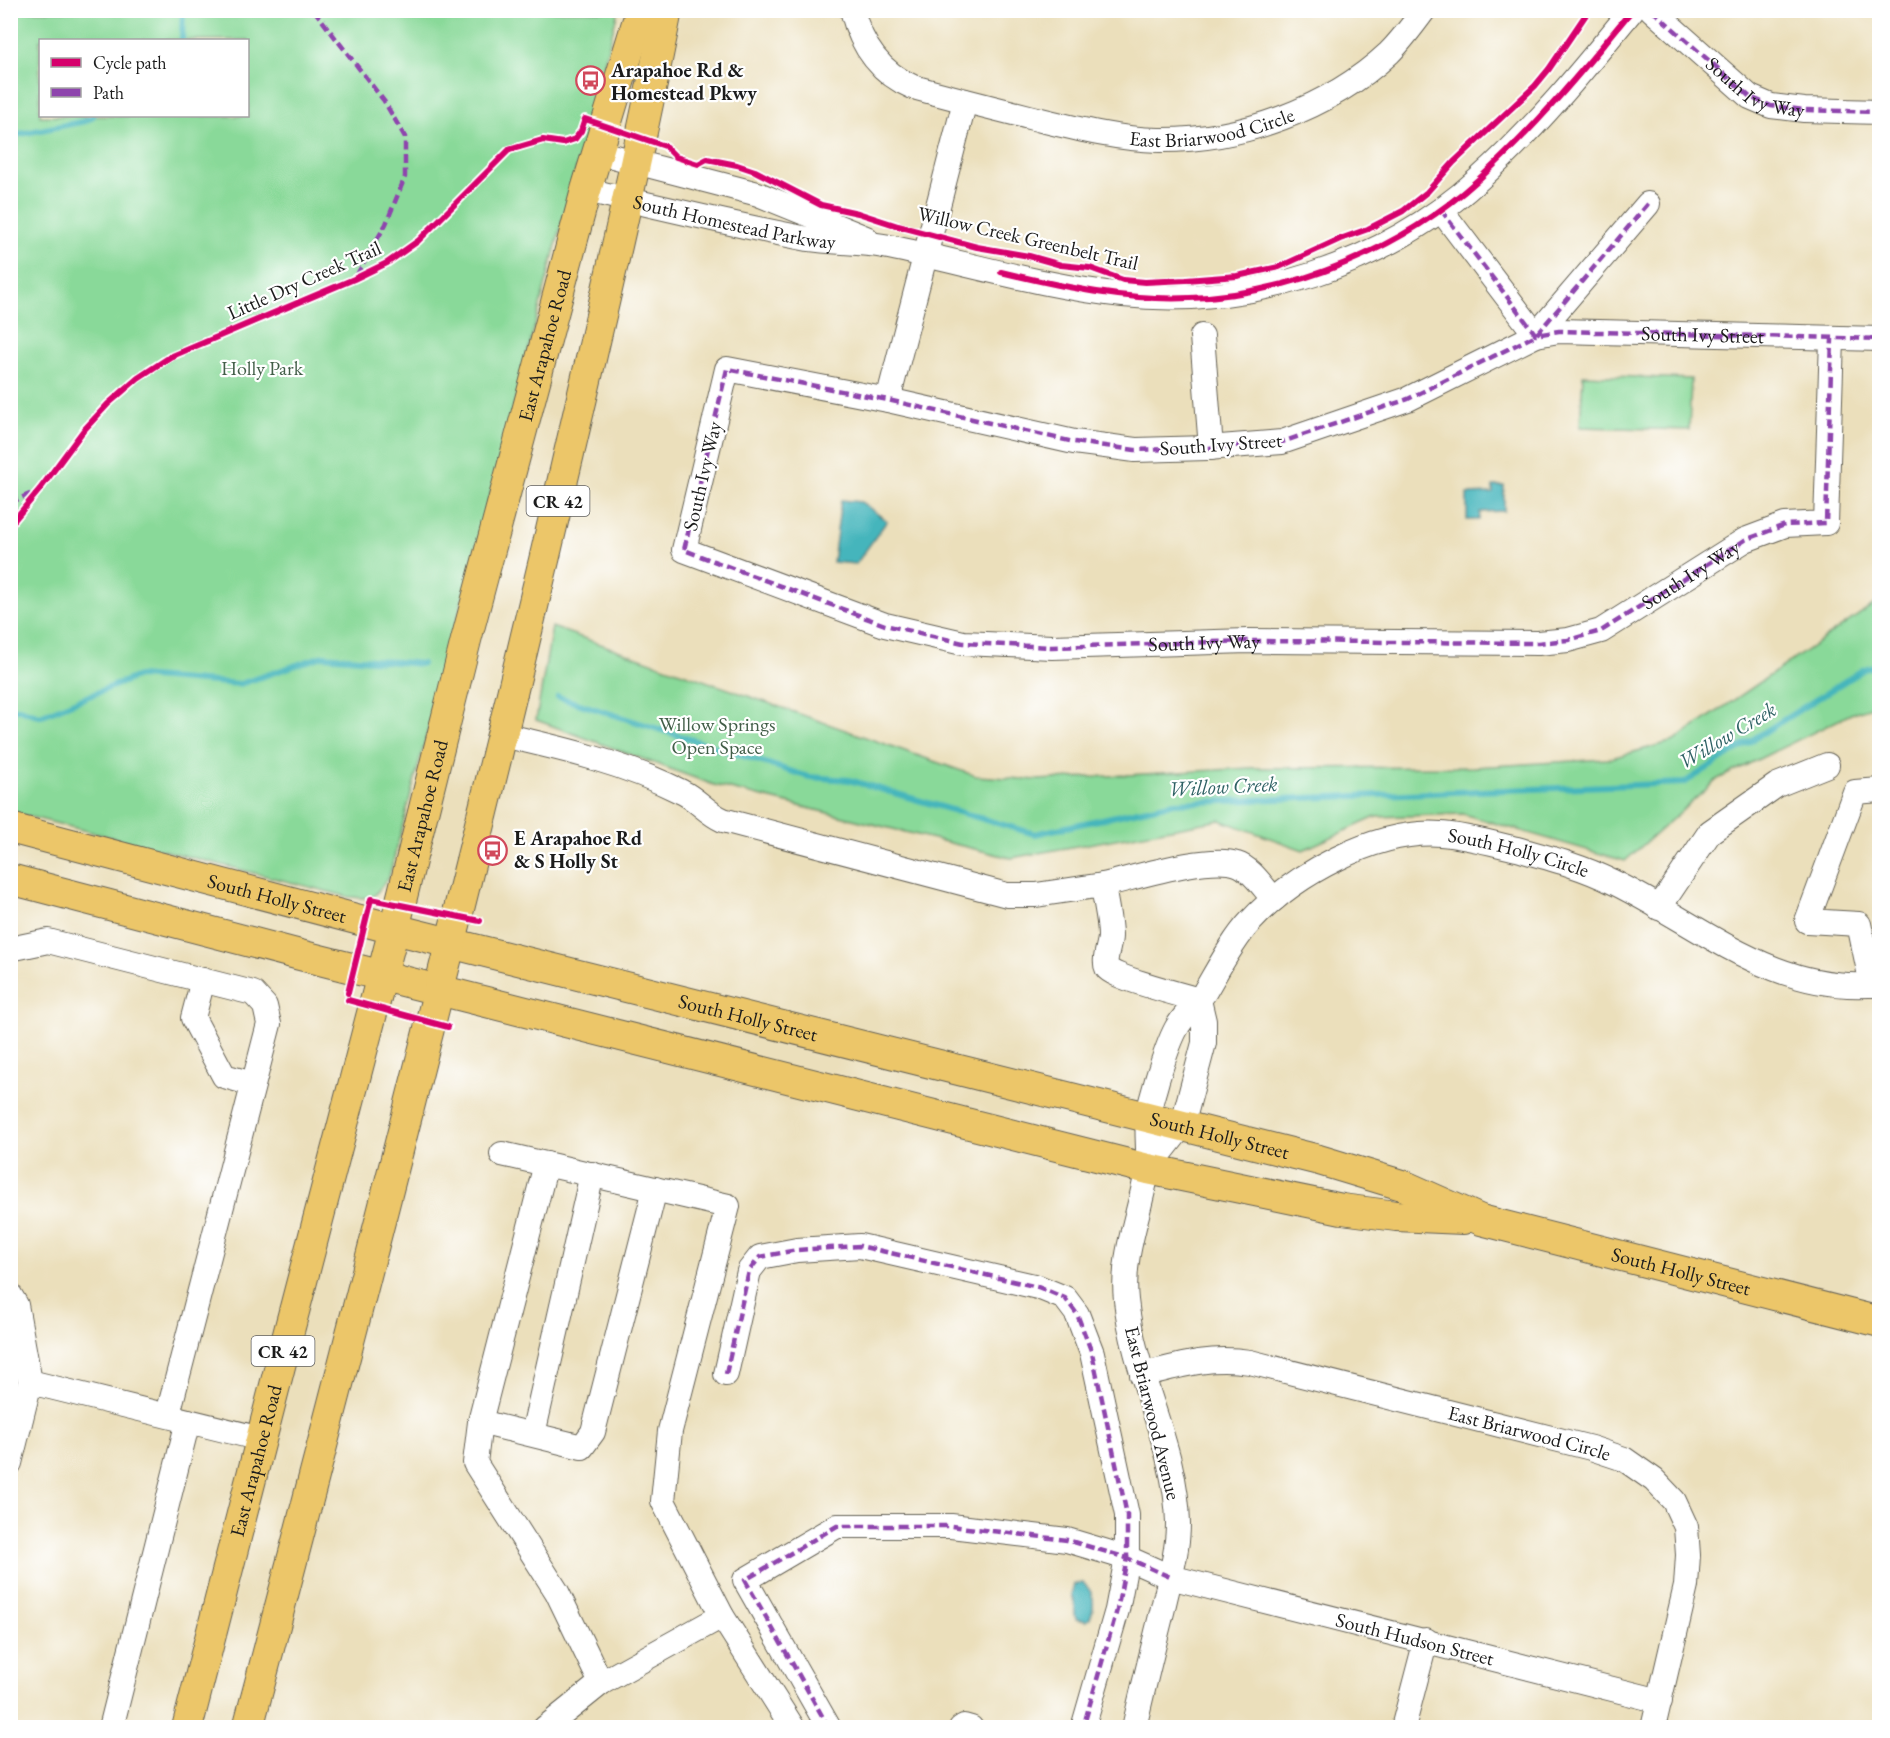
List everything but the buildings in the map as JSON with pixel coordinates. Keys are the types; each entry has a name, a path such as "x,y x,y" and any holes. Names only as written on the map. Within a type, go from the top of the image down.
{"main road":[{"name":"East Arapahoe Road","path":"187,1728 394,929 466,640 586,190 641,10"},
{"name":"CR 42","path":"248,1728 364,1290 452,942 636,162 667,10"},
{"name":"South Holly Street","path":"10,828 394,929 1318,1160 1405,1186 1481,1220 1880,1322"},
{"name":"South Holly Street","path":"10,879 381,976 1148,1169 1342,1209 1396,1216 1481,1220"}],"street":[{"name":"East Briarwood Circle","path":"852,10 858,31 871,55 885,70 913,87 1087,132 1129,138 1178,139 1224,134 1253,127 1298,111 1351,82 1389,53 1424,10"},
{"name":"South Homestead Parkway","path":"586,190 754,229 815,240 885,246 1087,291 1134,296 1190,298 1260,289 1309,276 1372,251 1441,210 1478,180 1515,145 1632,10"},
{"name":"South Ivy Way","path":"1652,10 1750,97 1772,106 1804,110 1880,112"},
{"path":"888,400 965,101"},
{"name":"South Homestead Parkway","path":"597,152 758,194 885,246"},
{"name":"South Ivy Street","path":"1536,334 1648,204"},
{"path":"1441,210 1536,334"},
{"name":"South Ivy Street","path":"888,400 1074,442 1135,450 1211,448 1282,442 1408,399 1536,334 1558,331 1832,339"},
{"path":"1203,336 1211,448"},
{"path":"1832,339 1880,339"},
{"name":"South Ivy Way","path":"888,400 727,369 684,550 885,625 963,643 1052,647 1248,641 1538,644 1568,640 1601,631 1745,540 1785,525 1826,523 1832,339"},
{"path":"502,735 607,760 694,798 714,816 723,820 1007,895 1036,895 1103,885 1185,866 1229,862 1239,864 1274,899"},
{"path":"1659,908 1710,832 1777,785 1827,765"},
{"path":"1876,985 1869,924 1807,921 1855,792 1880,790"},
{"name":"South Holly Circle","path":"1148,1169 1148,1117 1158,1078 1176,1029 1199,1000 1248,923 1274,899 1316,870 1361,848 1402,837 1436,834 1473,838 1563,861 1612,881 1739,954 1780,971 1819,983 1876,985"},
{"path":"1103,885 1110,936 1107,969 1136,982 1199,1000 1204,1021 1204,1044 1182,1126 1148,1169"},
{"path":"10,949 48,941 253,993 265,1006 269,1024 253,1084 178,1418 111,1728"},
{"path":"203,980 193,1018 224,1076 253,1084"},
{"path":"502,1154 728,1206 670,1431 663,1501 722,1616 793,1728"},
{"path":"546,1164 480,1422 475,1463 557,1592 601,1683"},
{"name":"East Briarwood Avenue","path":"1134,1728 1170,1577 1178,1531 1177,1496 1171,1466 1142,1375 1125,1296 1127,1264 1148,1169"},
{"path":"533,1434 592,1174"},
{"path":"480,1422 582,1446 593,1432 655,1189"},
{"path":"726,1374 749,1271 760,1257 797,1250 860,1246 1038,1287 1065,1298 1077,1314 1092,1353 1127,1515 1127,1558 1117,1610 1083,1728"},
{"path":"10,1295 16,1305 30,1382 10,1463"},
{"name":"East Briarwood Circle","path":"1142,1375 1193,1362 1226,1359 1250,1362 1592,1448 1624,1459 1654,1480 1674,1501 1686,1527 1688,1555 1686,1586 1653,1728"},
{"path":"30,1382 261,1439"},
{"name":"South Hudson Street","path":"829,1728 745,1580 837,1526 951,1526 1067,1540 1127,1558 1170,1577 1660,1701"},
{"path":"545,1728 601,1683 722,1616"},
{"path":"1403,1728 1426,1640"},
{"path":"961,1728 964,1726 971,1728"}],"green space":[{"name":"Holly Park","path":"10,11 618,11 389,877 374,896 349,897 11,812"},
{"path":"1583,375 1691,379 1689,430 1580,427"},
{"name":"Willow Springs Open Space","path":"1879,601 1879,705 1855,712 1718,779 1625,861 1463,814 1376,817 1303,850 1220,820 1011,858 714,785 536,720 552,627 976,776 1038,780 1251,768 1474,767 1608,759 1674,741"}],"water":[{"path":"1493,486 1504,486 1504,511 1480,512 1479,520 1467,520 1467,494 1493,493"},
{"path":"841,500 861,502 887,521 856,564 833,562"},
{"path":"1083,1583 1090,1590 1093,1599 1092,1613 1087,1621 1076,1619 1075,1602 1071,1595 1074,1584"}],"waterway":[{"path":"182,39 183,10"},
{"path":"10,136 86,121 92,117"},
{"name":"Willow Creek","path":"10,709 19,709 40,716 138,676 240,684 323,656 422,664"},
{"name":"Willow Creek","path":"558,697 809,777 849,780 1035,834 1174,803 1684,783 1864,669 1880,664"}],"marked path":[{"path":"314,10 384,101 405,137 405,177 386,224 355,278"},
{"path":"1652,10 1750,97 1771,106 1804,110 1880,112"},
{"path":"1648,204 1536,335 1408,399 1282,442 1208,448 1135,450 1074,442 888,400 727,369 684,550 885,625 963,643 1052,647 1248,641 1538,643 1568,640 1601,631 1745,540 1785,525 1826,523 1832,339"},
{"path":"1441,210 1536,335 1559,331 1880,339"},
{"path":"10,503 32,493"},
{"path":"726,1374 749,1271 760,1257 797,1250 860,1246 1038,1287 1065,1298 1077,1314 1092,1353 1127,1515 1127,1558 1117,1610 1083,1728"},
{"path":"829,1728 745,1580 837,1526 951,1526 1067,1540 1127,1558 1170,1577"},
{"path":"961,1728 964,1726 971,1728"}],"cycle path":[{"name":"Willow Creek Greenbelt Trail","path":"10,525 83,431 108,404 138,378 170,357 387,263 418,241 509,150 543,140 563,143 575,139 585,119 665,146 676,157 698,164 707,159 755,171 821,205 858,213 977,247 1029,256 1061,265 1090,268 1123,280 1145,282 1237,276 1279,267 1368,229 1403,211 1427,192 1454,162 1535,86 1589,10"},
{"path":"1001,272 1071,288 1119,295 1190,298 1229,295 1268,288 1345,263 1416,227 1479,179 1539,119 1632,10"},
{"path":"348,993 371,899 480,921"},
{"path":"348,1000 448,1027"}],"place":[{"name":"Arapahoe Rd & Homestead Pkwy","path":"590,81"},
{"name":"E Arapahoe Rd & S Holly St","path":"493,850"}]}
